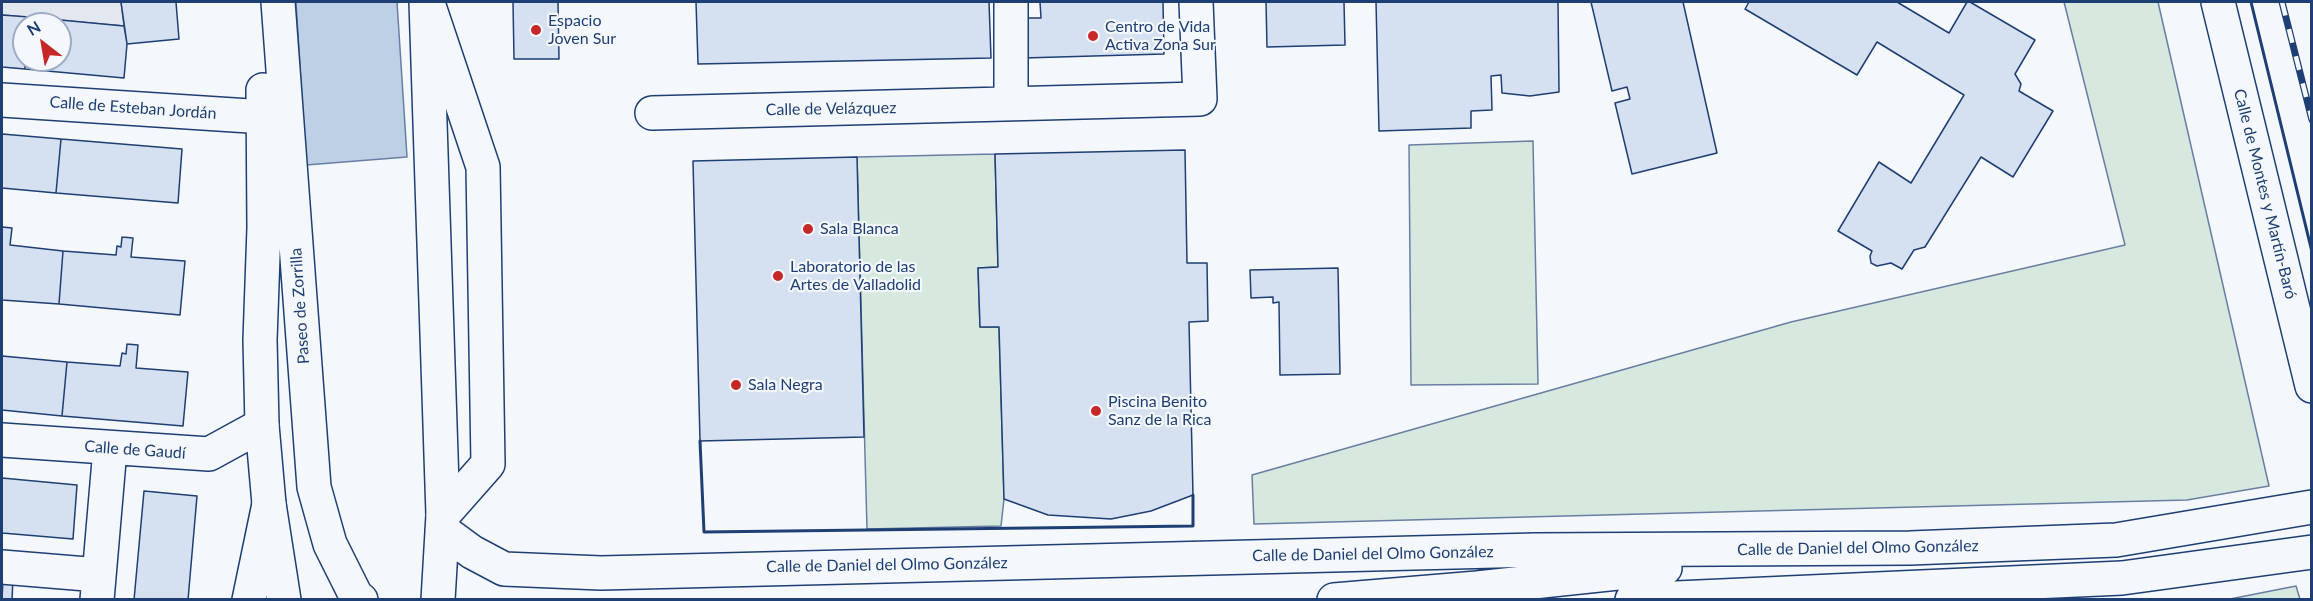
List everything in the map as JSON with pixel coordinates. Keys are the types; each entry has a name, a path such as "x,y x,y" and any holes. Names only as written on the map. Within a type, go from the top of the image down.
{"main road":[{"name":"Paseo de Zorrilla","path":"257,2 265,117 260,340 262,425 269,504 284,600"},
{"name":"Paseo de Zorrilla","path":"278,2 314,487 330,544 356,596 361,600"},
{"path":"427,2 483,167 488,464 443,523"},
{"path":"427,2 443,523 438,600"},
{"path":"1011,2 1011,104"},
{"name":"Calle de Velázquez","path":"652,113 1200,99 1196,2"},
{"name":"Calle de Montes y Martín-Baró","path":"2218,2 2312,386"},
{"name":"Calle de Esteban Jordán","path":"2,100 265,117"},
{"name":"Calle de Gaudí","path":"2,440 209,454 262,425"},
{"path":"2,567 98,587 110,449"},
{"name":"Paseo de Zorrilla","path":"249,600 269,504"},
{"name":"Calle de Daniel del Olmo González","path":"443,523 472,552 504,569 584,573 1536,550 1910,548 2116,540 2312,507"},
{"path":"1334,600 1683,567 1746,550"},
{"path":"1632,600 2122,578 2312,552"}],"shaded area":[{"path":"2,2 121,2 124,26 72,21 72,12 12,12 12,16 2,15"},
{"path":"2064,2 2158,2 2269,486 2187,500 1254,524 1252,475 1791,322 2125,245"},
{"path":"1533,141 1538,384 1411,385 1409,145"},
{"path":"995,154 998,267 978,268 980,327 999,327 1004,499 1001,526 867,529 857,157"},
{"path":"2296,586 2300,599 2230,599"}],"water":[{"path":"296,2 397,2 407,157 306,165"}],"building":[{"path":"121,2 176,2 179,39 127,44"},
{"name":"Espacio Joven Sur","path":"513,2 558,2 559,59 514,59"},
{"path":"696,2 989,2 991,58 698,64"},
{"name":"Centro de Vida Activa Zona Sur","path":"1040,2 1163,2 1164,54 1023,58 1022,18 1041,18"},
{"path":"1266,2 1344,2 1345,45 1267,47"},
{"path":"1376,2 1558,2 1559,92 1530,96 1502,93 1501,75 1491,76 1492,110 1471,111 1471,128 1379,131"},
{"path":"1591,2 1683,2 1717,153 1632,174 1615,103 1630,99 1627,87 1612,91"},
{"path":"1749,2 1897,2 1949,33 1967,2 1970,2 2035,40 2015,74 2021,84 2019,91 2053,111 2013,177 1981,157 1925,247 1914,250 1902,269 1891,263 1877,266 1871,263 1872,251 1838,231 1879,162 1911,183 1964,95 1877,42 1857,75 1745,9"},
{"path":"2,15 12,16 12,68 2,67"},
{"path":"72,21 124,26 127,44 124,78 58,72 72,72"},
{"path":"2,134 61,139 56,193 2,188"},
{"path":"61,139 182,149 178,203 56,193"},
{"name":"Piscina Benito Sanz de la Rica","path":"1185,150 1187,263 1207,263 1208,321 1189,322 1193,495 1151,511 1111,519 1048,515 1004,499 999,327 980,327 978,268 998,267 995,154"},
{"name":"Laboratorio de las Artes de Valladolid","path":"857,157 864,437 700,441 693,161"},
{"path":"2,227 12,228 10,245 63,251 59,304 2,300"},
{"path":"122,237 133,238 131,257 185,261 180,315 59,304 63,251 116,255 117,246 121,247"},
{"path":"1338,268 1340,374 1280,375 1279,302 1273,303 1273,297 1251,298 1250,270"},
{"path":"127,344 138,345 136,368 188,372 183,426 62,416 67,362 120,366 122,353 126,354"},
{"path":"2,356 67,362 62,416 2,410"},
{"path":"2,478 77,485 73,539 2,533"},
{"path":"144,491 197,496 188,600 134,600"},
{"path":"3,578 13,578 12,600 2,600"}],"railway":[{"path":"2282,2 2312,120"}],"wall":[{"path":"2251,2 2312,252"},
{"path":"700,441 704,532 1193,526 1193,495"}],"place":[{"name":"Espacio Joven Sur","path":"536,30"},
{"name":"Centro de Vida Activa Zona Sur","path":"1093,36"},
{"name":"Sala Blanca","path":"808,229"},
{"name":"Laboratorio de las Artes de Valladolid","path":"778,276"},
{"name":"Sala Negra","path":"736,385"},
{"name":"Piscina Benito Sanz de la Rica","path":"1096,411"}]}
